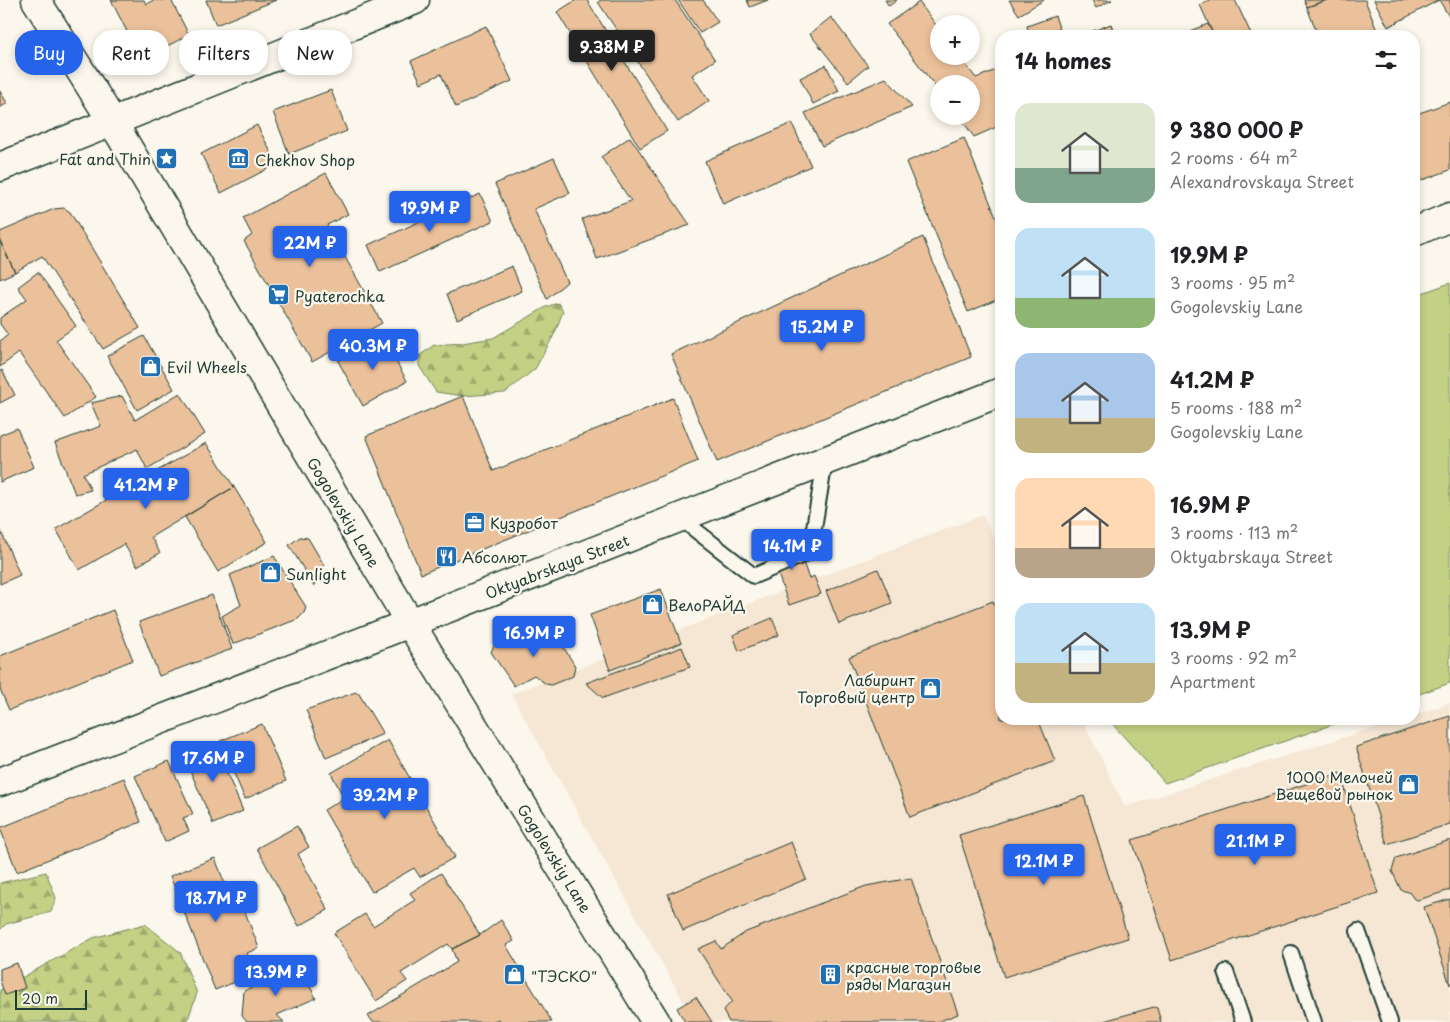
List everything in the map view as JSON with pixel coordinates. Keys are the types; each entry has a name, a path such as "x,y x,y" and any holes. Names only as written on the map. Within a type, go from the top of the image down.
{"main road":[{"name":"Gogolevskiy Lane","path":"36,0 112,121 410,623 656,1022"},
{"path":"0,167 414,0"},
{"path":"1420,230 1450,218"},
{"name":"Oktyabrskaya Street","path":"0,782 995,394"}],"lane":[{"path":"680,518 754,576 810,552 825,461"},
{"path":"1358,931 1390,1022"},
{"path":"1291,953 1314,1022"},
{"path":"1226,972 1243,1022"}],"shaded area":[{"path":"983,515 995,540 995,725 1085,725 1125,807 1382,725 1420,725 1420,713 1450,703 1450,1022 695,1022 511,694"}],"green space":[{"path":"1450,283 1450,683 1420,694 1420,294"},
{"path":"558,303 563,311 555,333 535,369 505,393 463,396 436,392 419,366 419,356 434,345 493,338 546,307"},
{"path":"1113,725 1331,725 1165,783"},
{"path":"46,872 56,898 51,912 6,924 0,930 0,883"},
{"path":"145,924 180,952 197,993 187,1022 0,1022 0,990 93,938"}],"building":[{"path":"111,0 144,0 146,4 154,0 171,0 186,30 179,30 179,40 169,45 169,30 126,30"},
{"path":"206,0 276,0 216,25"},
{"path":"576,0 587,0 667,131 640,148 557,12"},
{"path":"601,0 675,0 715,60 692,75 709,101 678,122 598,2"},
{"path":"678,0 703,0 718,22 700,33"},
{"path":"747,0 768,0 750,7"},
{"path":"885,0 897,0 889,6"},
{"path":"1009,0 1044,0 1019,15"},
{"path":"1092,0 1112,0 1096,8"},
{"path":"1209,0 1235,0 1249,30 1211,30 1200,5"},
{"path":"1304,0 1327,0 1307,7"},
{"path":"1327,0 1365,0 1377,30 1316,30 1307,7"},
{"path":"1374,0 1439,0 1388,27"},
{"path":"1439,0 1450,0 1450,18"},
{"path":"919,2 930,17 930,65 966,65 974,75 930,75 930,79 887,24"},
{"path":"1055,16 1060,30 1028,30 1027,26"},
{"path":"831,17 868,66 848,82 810,34"},
{"path":"1111,24 1113,30 1096,30"},
{"path":"1208,24 1211,30 1192,30"},
{"path":"486,26 512,81 456,107 441,74 421,83 411,61"},
{"path":"826,65 839,91 813,104 800,78"},
{"path":"995,70 995,128 974,137 965,125 980,125 980,76"},
{"path":"886,78 912,107 822,146 805,113"},
{"path":"331,90 347,131 289,154 273,112"},
{"path":"0,91 7,103 0,108"},
{"path":"1450,102 1450,170 1420,181 1420,113"},
{"path":"792,123 811,166 723,204 705,161"},
{"name":"Chekhov Shop","path":"257,125 277,164 221,193 201,154"},
{"path":"630,137 690,225 597,259 582,219 631,201 601,157"},
{"path":"964,138 995,214 995,301 968,312 906,162"},
{"path":"554,158 570,193 534,209 567,282 547,299 495,184"},
{"path":"326,173 348,214 327,225 382,323 312,362 244,241 252,235 243,218"},
{"path":"480,194 493,221 380,272 368,245"},
{"path":"64,208 70,212 140,328 103,349 42,256 15,272 0,241 0,232 54,209"},
{"path":"923,237 971,357 717,462 671,354"},
{"path":"0,241 15,272 0,279"},
{"path":"512,266 522,291 457,319 447,294"},
{"path":"38,272 76,326 56,340 96,397 65,418 19,353 0,367 0,341 8,335 0,324 0,318 27,299 18,287"},
{"path":"144,336 174,389 137,410 107,356"},
{"path":"382,336 407,381 363,406 338,361"},
{"path":"2,370 15,395 0,403 0,371"},
{"path":"180,393 205,434 147,469 137,449 83,474 91,490 75,494 55,443 101,426 91,403 122,396 135,420"},
{"name":"Кузробот","path":"463,396 493,471 673,398 698,461 421,574 366,436"},
{"path":"17,428 34,467 0,482 0,435"},
{"path":"206,443 234,487 151,537 160,553 137,566 124,544 79,570 56,529"},
{"path":"234,487 267,542 218,572 185,517"},
{"path":"0,529 20,575 0,584"},
{"path":"793,534 809,579 814,576 821,594 789,605 767,543"},
{"path":"300,537 308,538 324,565 314,586 289,545"},
{"path":"274,556 306,607 304,613 298,619 233,644 222,616 241,605 230,575"},
{"path":"878,569 892,603 839,624 826,591"},
{"path":"661,589 681,643 610,670 590,615"},
{"path":"212,595 232,649 159,676 139,622"},
{"name":"Лабиринт Торговый центр","path":"993,601 995,606 995,725 1040,725 1055,761 910,817 849,657"},
{"path":"113,610 133,660 9,710 0,689 0,656"},
{"path":"772,618 779,635 739,651 733,635"},
{"path":"545,627 553,630 575,666 573,676 551,685 546,684 534,675 514,686 491,652 495,644"},
{"path":"682,647 690,667 603,698 586,683"},
{"path":"356,692 383,734 326,758 306,710"},
{"name":"1000 Мелочей Вещевой рынок","path":"1450,716 1450,824 1387,844 1356,747"},
{"path":"262,724 286,781 245,799 220,741"},
{"path":"388,740 455,857 420,877 414,868 372,892 324,810 344,798 331,773"},
{"path":"214,743 243,811 213,824 184,756"},
{"path":"169,761 193,814 183,818 189,831 165,842 135,776"},
{"path":"1340,773 1378,893 1172,960 1132,840"},
{"path":"124,778 141,822 17,872 0,828"},
{"path":"1084,796 1128,938 1004,977 959,835"},
{"path":"297,826 309,847 298,854 328,910 299,926 257,848"},
{"path":"1450,840 1450,890 1418,900 1414,899 1409,892 1401,890 1392,871 1396,858"},
{"path":"791,842 806,879 683,931 668,894"},
{"path":"215,858 230,897 238,894 259,948 247,953 255,974 215,990 170,876"},
{"path":"441,873 480,935 452,949 448,944 401,973 407,981 376,1001 334,933 365,914 373,926 415,900 410,893"},
{"name":"красные торговые ряды Магазин","path":"911,878 958,1014 937,1022 729,1022 723,1011 732,1001 698,949 716,941 721,949 746,932 866,886"},
{"path":"1450,899 1450,985 1424,907"},
{"path":"501,920 514,941 506,945 552,1022 501,1022 499,1019 490,1022 373,1022 368,1016 457,962 452,949 480,935"},
{"path":"17,963 25,988 5,995 0,981 0,969"},
{"path":"299,966 316,998 277,1015 284,1022 247,1022 242,1016 244,991"},
{"path":"696,997 712,1022 685,1022 677,1008"},
{"path":"1154,1007 1157,1008 1161,1022 1100,1022"}],"place":[{"name":"Fat and Thin","path":"167,158"},
{"name":"Chekhov Shop","path":"239,159"},
{"name":"Pyaterochka","path":"279,295"},
{"name":"Evil Wheels","path":"151,366"},
{"name":"Кузробот","path":"474,522"},
{"name":"Абсолют","path":"446,556"},
{"name":"Sunlight","path":"270,573"},
{"name":"ВелоРАЙД","path":"652,604"},
{"name":"Лабиринт Торговый центр","path":"931,688"},
{"name":"1000 Мелочей Вещевой рынок","path":"1409,785"},
{"name":"\"ТЭСКО\"","path":"515,975"},
{"name":"красные торговые ряды Магазин","path":"830,975"}]}
